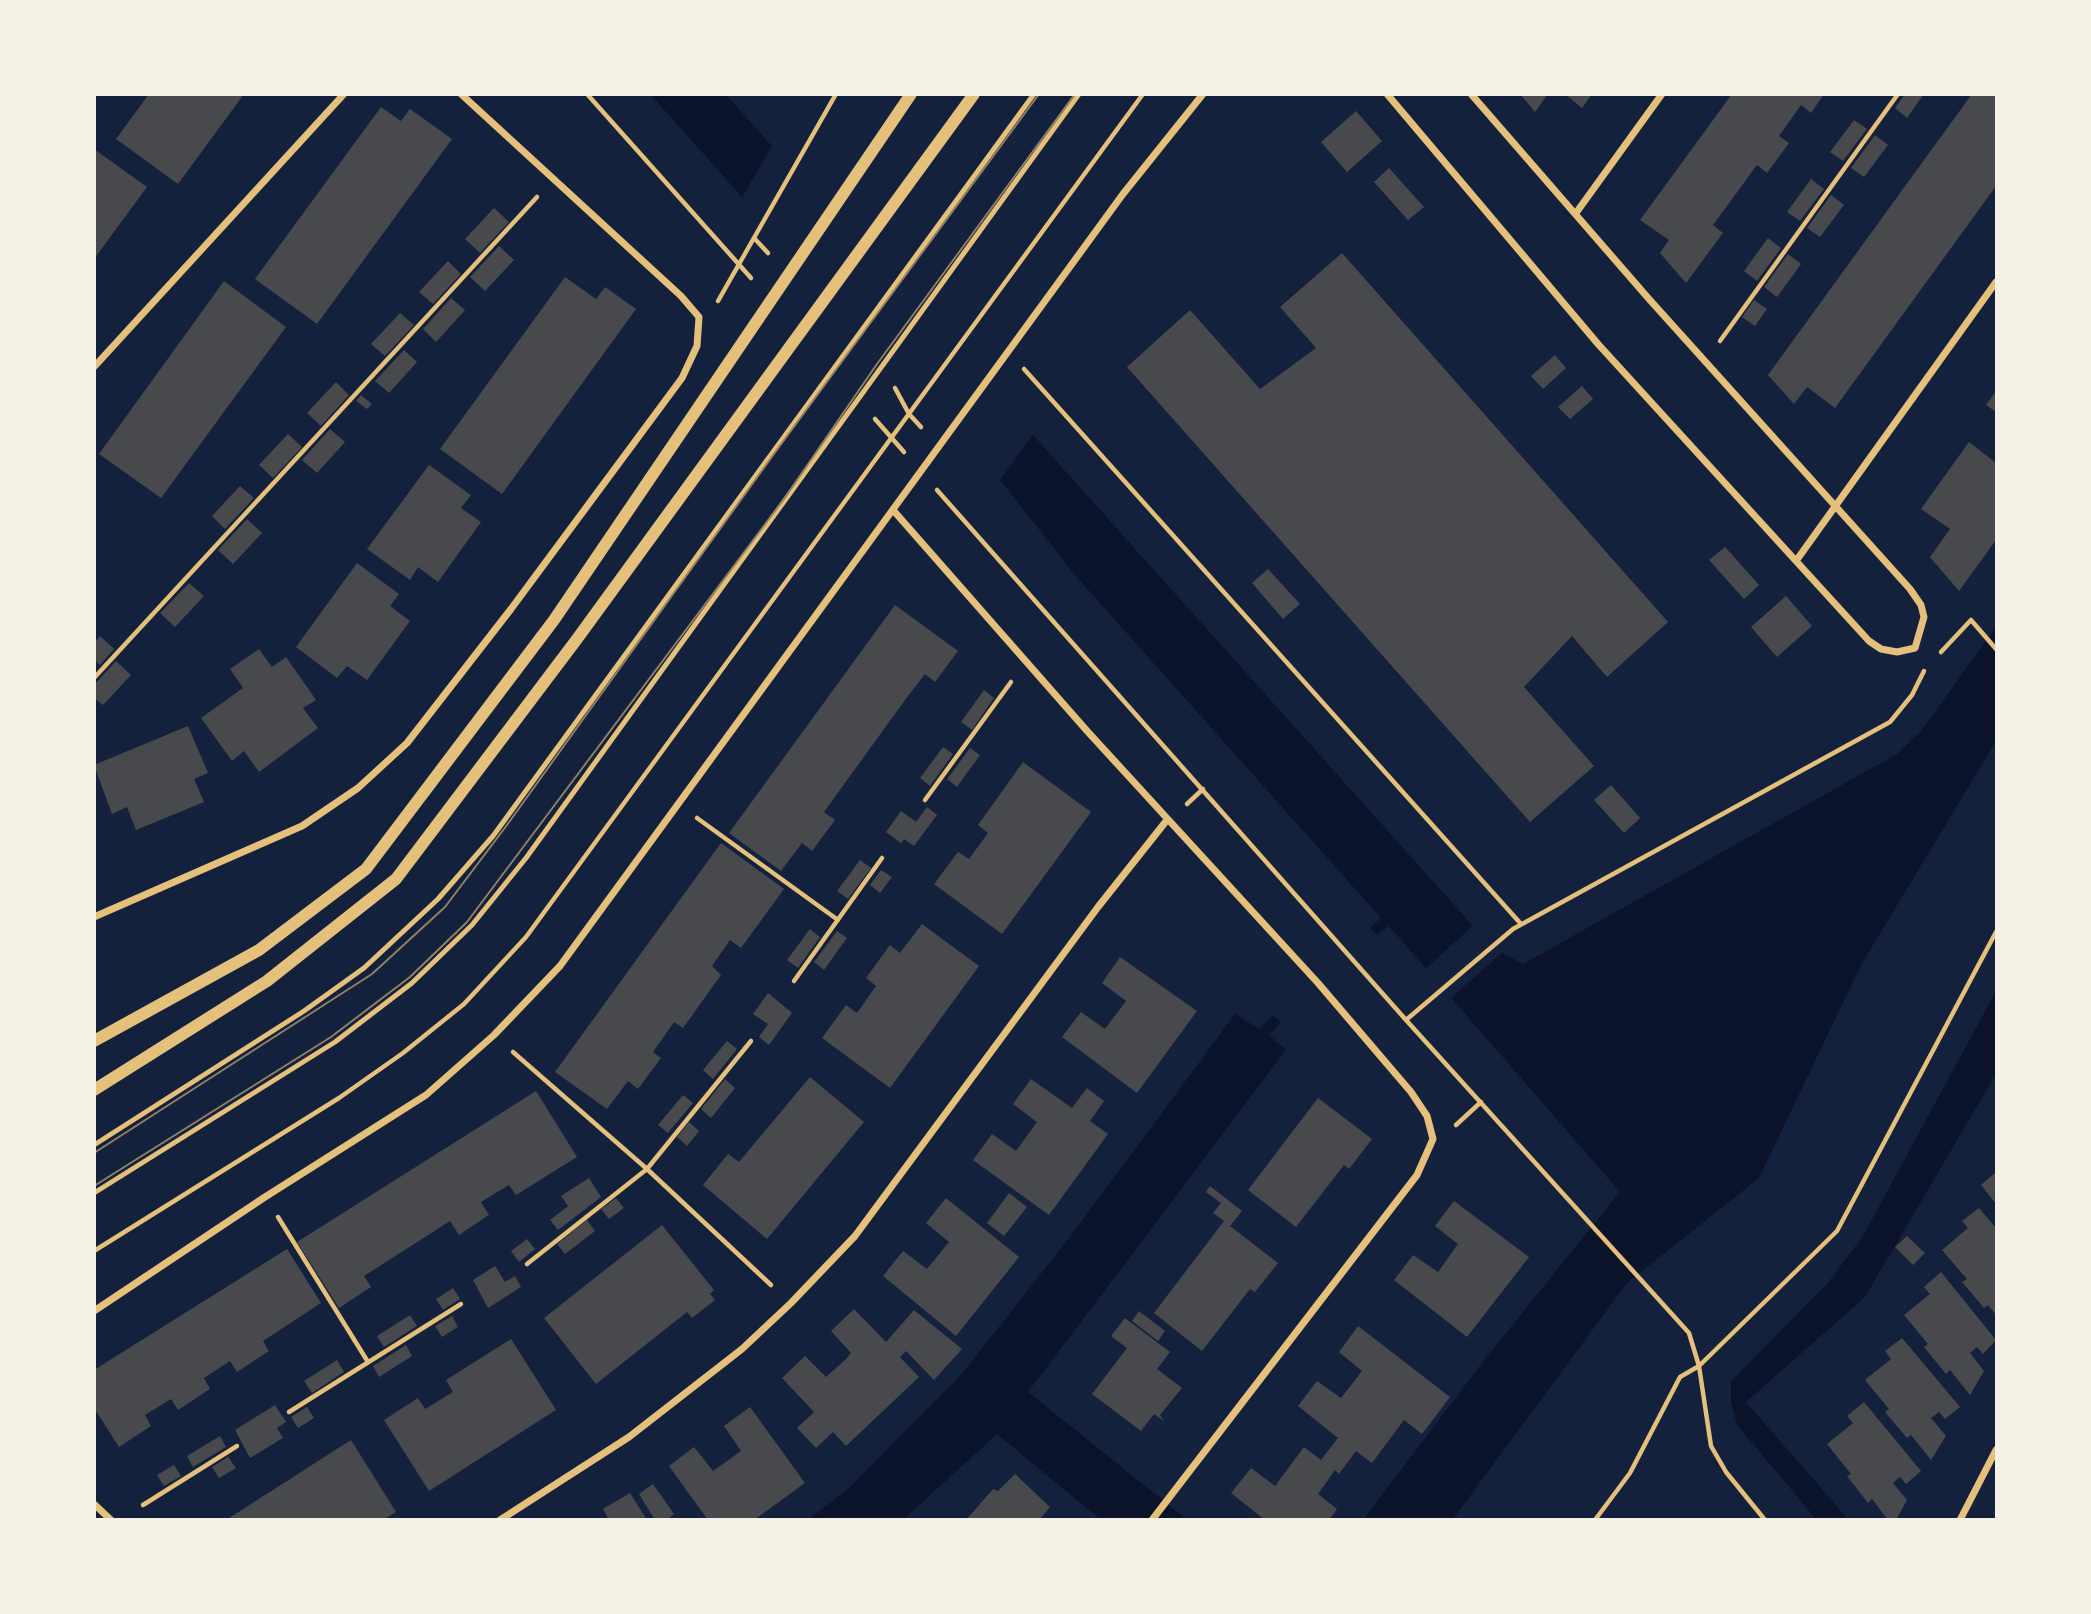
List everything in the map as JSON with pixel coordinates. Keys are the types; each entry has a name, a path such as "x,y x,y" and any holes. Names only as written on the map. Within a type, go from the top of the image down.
{"street":[{"path":"94,367 344,94"},
{"path":"94,917 302,826 358,788 407,743 512,609 682,378 696,346 699,317 681,296 461,94"},
{"path":"94,1041 258,950 366,869 554,620 911,94"},
{"path":"94,1090 267,981 396,879 577,639 974,94"},
{"path":"94,1311 265,1197 426,1095 494,1035 560,966 1123,194 1203,94"},
{"path":"1387,94 1598,344 1796,561 1881,649 1897,652 1915,648 1924,617 1921,605 1471,94"},
{"path":"1576,213 1662,94"},
{"path":"1796,561 1997,282"},
{"path":"893,510 1167,820 1318,984 1411,1092 1427,1116 1433,1139 1417,1175 1152,1520"},
{"path":"500,1520 629,1437 742,1349 791,1303 855,1236 1098,907 1167,820"},
{"path":"1961,1520 1997,1450"},
{"path":"94,1504 111,1520"}],"lane":[{"path":"94,1146 304,1011 363,968 447,888 501,825 1034,94"},
{"path":"94,1193 335,1042 412,983 472,925 527,858 1079,94"}],"path":[{"path":"587,94 772,302"},
{"path":"699,317 714,308 836,94"},
{"path":"1706,361 1898,94"},
{"path":"94,678 554,179"},
{"path":"1009,353 1521,924"},
{"path":"858,400 1406,1020 1689,1333 1699,1366 1711,1446 1726,1472 1765,1520"},
{"path":"1406,1020 1521,924 1890,722 1912,695 1924,671 1971,620 1997,649"},
{"path":"1915,648 1924,671"},
{"path":"925,800 1026,662"},
{"path":"678,805 838,919"},
{"path":"794,981 882,858"},
{"path":"1595,1520 1630,1473 1680,1377 1699,1366 1837,1231 1997,932"},
{"path":"494,1035 646,1169 791,1303"},
{"path":"527,1264 646,1169 751,1041"},
{"path":"265,1197 368,1362"},
{"path":"289,1412 461,1304"},
{"path":"143,1505 237,1446"}],"water":[{"path":"651,95 726,95 772,146 742,197"},
{"path":"1033,435 1473,926 1501,952 1523,964 1897,754 1921,731 1996,627 1996,741 1861,965 1759,1178 1627,1283 1453,1519 1364,1519 1488,1355 1620,1192 1389,926 1377,935 1370,928 1381,918 1075,575 1000,480"},
{"path":"1996,991 1996,1074 1865,1297 1746,1402 1848,1519 1816,1519 1737,1425 1731,1402 1731,1381 1827,1284 1863,1236"},
{"path":"1235,1014 1259,1029 1273,1015 1281,1022 1269,1035 1286,1050 1028,1392 1186,1519 1100,1519 997,1434 904,1519 808,1520 848,1489 960,1376 1070,1237"}],"pier":[{"path":"1475,924 1505,950 1450,999 1424,970"}],"building":[{"path":"149,94 244,94 178,184 116,139"},
{"path":"1520,94 1548,94 1535,112"},
{"path":"1565,94 1592,94 1582,108"},
{"path":"1732,94 1824,94 1811,113 1801,105 1779,136 1789,143 1767,173 1757,165 1713,225 1723,233 1686,283 1660,253 1669,240 1640,220"},
{"path":"1905,94 1924,94 1907,118 1895,108"},
{"path":"1972,94 1996,94 1996,186 1835,408 1807,387 1794,404 1768,375"},
{"path":"381,107 401,121 410,109 452,139 317,324 255,279"},
{"path":"1356,111 1382,141 1347,172 1321,142"},
{"path":"1854,120 1867,129 1843,161 1830,152"},
{"path":"1875,135 1888,145 1864,177 1851,168"},
{"path":"94,149 147,187 94,259"},
{"path":"1389,168 1424,207 1408,220 1374,182"},
{"path":"1811,179 1824,189 1800,221 1787,212"},
{"path":"1831,195 1844,205 1820,237 1807,228"},
{"path":"494,208 509,222 480,253 465,239"},
{"path":"1768,238 1781,248 1757,281 1744,271"},
{"path":"499,246 514,260 485,291 470,277"},
{"path":"1342,253 1668,622 1607,677 1572,636 1524,687 1594,766 1530,822 1127,367 1190,310 1260,389 1316,348 1280,307"},
{"path":"1788,254 1801,264 1777,297 1764,287"},
{"path":"448,261 461,274 433,304 419,292"},
{"path":"565,277 596,299 605,287 636,309 502,494 440,449"},
{"path":"224,281 286,327 161,498 99,454"},
{"path":"451,298 465,310 436,342 423,329"},
{"path":"1754,300 1767,309 1755,326 1742,317"},
{"path":"400,313 414,325 385,356 371,344"},
{"path":"404,350 417,362 389,393 375,381"},
{"path":"1555,355 1566,368 1543,389 1531,376"},
{"path":"336,382 349,395 321,426 307,413"},
{"path":"1582,386 1593,399 1570,419 1558,407"},
{"path":"1996,391 1996,412 1986,405"},
{"path":"361,395 372,404 367,409 356,401"},
{"path":"330,429 345,442 317,473 302,460"},
{"path":"288,434 302,447 273,478 259,465"},
{"path":"1969,442 1996,463 1996,540 1959,591 1930,557 1950,529 1921,509"},
{"path":"429,465 471,495 461,508 481,522 438,582 418,567 410,580 367,549"},
{"path":"240,486 254,498 225,529 212,516"},
{"path":"247,519 262,533 233,564 218,550"},
{"path":"1725,547 1759,585 1744,599 1709,560"},
{"path":"357,563 399,594 390,606 410,621 367,680 347,666 337,678 296,647"},
{"path":"1268,569 1300,604 1283,619 1252,583"},
{"path":"189,583 204,596 175,627 160,613"},
{"path":"1786,596 1812,626 1777,657 1751,627"},
{"path":"895,605 958,651 935,682 925,674 905,700 824,812 835,820 812,851 802,843 781,871 729,833"},
{"path":"100,636 114,649 100,665 94,660 94,643"},
{"path":"259,649 272,667 286,657 316,700 303,708 318,728 259,772 244,751 232,761 201,718 243,688 230,669"},
{"path":"116,661 131,675 103,705 94,698 94,685"},
{"path":"984,690 994,698 972,730 961,722"},
{"path":"188,726 208,773 194,779 204,802 136,830 127,807 112,814 94,765"},
{"path":"943,747 953,754 930,786 920,778"},
{"path":"970,748 980,755 957,787 947,779"},
{"path":"1023,762 1091,812 1002,934 934,884 958,852 969,859 988,833 978,825"},
{"path":"1611,785 1640,818 1624,833 1594,800"},
{"path":"927,807 937,815 914,846 904,839 901,843 886,832 901,811 916,822"},
{"path":"721,843 784,889 741,948 730,940 712,966 721,975 683,1028 674,1022 653,1052 661,1058 638,1089 628,1081 607,1109 555,1072"},
{"path":"860,860 871,868 848,899 837,891"},
{"path":"881,870 892,877 880,893 870,885"},
{"path":"922,924 979,966 890,1088 822,1038 846,1005 857,1013 876,986 866,978 890,945 900,953"},
{"path":"810,929 820,937 798,968 787,960"},
{"path":"837,931 847,938 824,970 814,962"},
{"path":"1120,957 1197,1011 1137,1093 1062,1037 1081,1012 1105,1029 1126,1001 1102,983"},
{"path":"768,993 792,1013 769,1045 759,1037 768,1024 753,1014"},
{"path":"727,1041 737,1049 713,1079 703,1070"},
{"path":"810,1077 864,1122 767,1239 703,1185 728,1154 739,1162"},
{"path":"725,1079 735,1088 711,1118 701,1109"},
{"path":"1031,1079 1072,1108 1087,1088 1104,1101 1090,1121 1108,1134 1049,1215 973,1160 992,1134 1016,1151 1037,1122 1013,1104"},
{"path":"536,1091 577,1157 516,1195 509,1185 481,1202 489,1215 459,1235 450,1221 364,1276 371,1287 339,1308 297,1242"},
{"path":"683,1095 693,1103 668,1133 658,1125"},
{"path":"1318,1098 1372,1139 1349,1169 1344,1165 1296,1227 1248,1190"},
{"path":"689,1122 699,1131 687,1146 677,1137"},
{"path":"1996,1172 1996,1204 1981,1185"},
{"path":"589,1178 601,1197 558,1230 550,1220 568,1206 561,1196"},
{"path":"1210,1186 1242,1211 1230,1226 1278,1263 1255,1292 1250,1289 1202,1351 1154,1313 1224,1221 1213,1213 1221,1203 1206,1192"},
{"path":"1009,1193 1027,1207 1004,1236 987,1223"},
{"path":"616,1198 624,1208 609,1219 601,1209"},
{"path":"946,1198 1019,1257 956,1336 883,1276 903,1251 927,1269 949,1242 926,1223"},
{"path":"1454,1201 1529,1257 1467,1337 1394,1280 1413,1255 1438,1272 1458,1244 1435,1226"},
{"path":"1979,1208 1996,1228 1996,1315 1988,1305 1984,1308 1962,1282 1967,1279 1942,1250 1968,1228 1962,1221"},
{"path":"587,1220 595,1231 565,1254 557,1244"},
{"path":"662,1225 714,1290 710,1294 715,1300 692,1318 687,1312 596,1384 544,1318"},
{"path":"1907,1236 1925,1253 1913,1265 1895,1247"},
{"path":"527,1239 535,1249 519,1262 511,1251"},
{"path":"287,1249 321,1303 263,1341 269,1351 237,1372 230,1361 204,1378 210,1389 178,1410 171,1399 145,1415 151,1426 119,1447 94,1408 94,1370"},
{"path":"495,1266 505,1282 515,1276 521,1287 488,1308 473,1280"},
{"path":"1941,1272 1996,1340 1983,1354 1977,1347 1970,1353 1984,1371 1970,1395 1950,1370 1946,1374 1924,1347 1928,1344 1904,1315 1930,1294 1924,1287"},
{"path":"453,1288 460,1299 443,1310 436,1299"},
{"path":"854,1309 886,1342 914,1310 962,1349 934,1380 906,1351 900,1357 919,1377 846,1446 833,1432 816,1448 797,1428 814,1412 782,1378 805,1356 826,1377 846,1359 851,1353 831,1331"},
{"path":"1139,1311 1165,1331 1158,1341 1132,1321"},
{"path":"410,1315 417,1326 384,1347 377,1336"},
{"path":"452,1316 458,1327 442,1337 435,1326"},
{"path":"1125,1318 1170,1352 1157,1369 1182,1388 1160,1415 1164,1421 1154,1414 1141,1431 1092,1394 1127,1348 1111,1336"},
{"path":"1358,1326 1450,1397 1422,1434 1404,1420 1372,1463 1356,1451 1339,1474 1335,1470 1318,1494 1337,1509 1329,1520 1265,1520 1231,1493 1251,1468 1275,1486 1304,1447 1321,1460 1338,1438 1298,1406 1317,1381 1341,1398 1362,1371 1339,1352"},
{"path":"1902,1338 1960,1407 1945,1419 1939,1412 1931,1418 1946,1436 1931,1460 1911,1435 1907,1438 1885,1412 1889,1409 1865,1380 1891,1359 1885,1351"},
{"path":"511,1339 556,1410 429,1491 384,1420 418,1398 425,1409 453,1392 446,1380"},
{"path":"406,1345 412,1356 379,1377 373,1366"},
{"path":"337,1360 344,1372 312,1393 304,1381"},
{"path":"1864,1402 1921,1471 1906,1484 1900,1477 1893,1483 1907,1500 1896,1520 1888,1520 1872,1499 1868,1503 1847,1476 1851,1474 1827,1444 1853,1423 1847,1416"},
{"path":"275,1405 286,1422 277,1428 283,1438 250,1458 235,1430"},
{"path":"307,1407 314,1418 298,1428 291,1417"},
{"path":"750,1407 805,1483 754,1520 708,1520 669,1466 694,1447 713,1471 741,1451 724,1426"},
{"path":"220,1436 226,1447 193,1467 187,1456"},
{"path":"351,1440 396,1512 383,1520 226,1520"},
{"path":"228,1457 236,1468 219,1478 212,1467"},
{"path":"174,1465 181,1476 164,1486 157,1475"},
{"path":"1015,1474 1050,1507 1039,1520 966,1520 993,1489 998,1491"},
{"path":"653,1484 674,1514 667,1520 655,1520 639,1494"},
{"path":"630,1493 647,1520 609,1520 603,1509"}],"tram line":[{"path":"94,1153 372,974 445,907 1039,94"},
{"path":"94,1186 331,1037 410,977 467,922 784,499 877,364 1075,94"}]}
